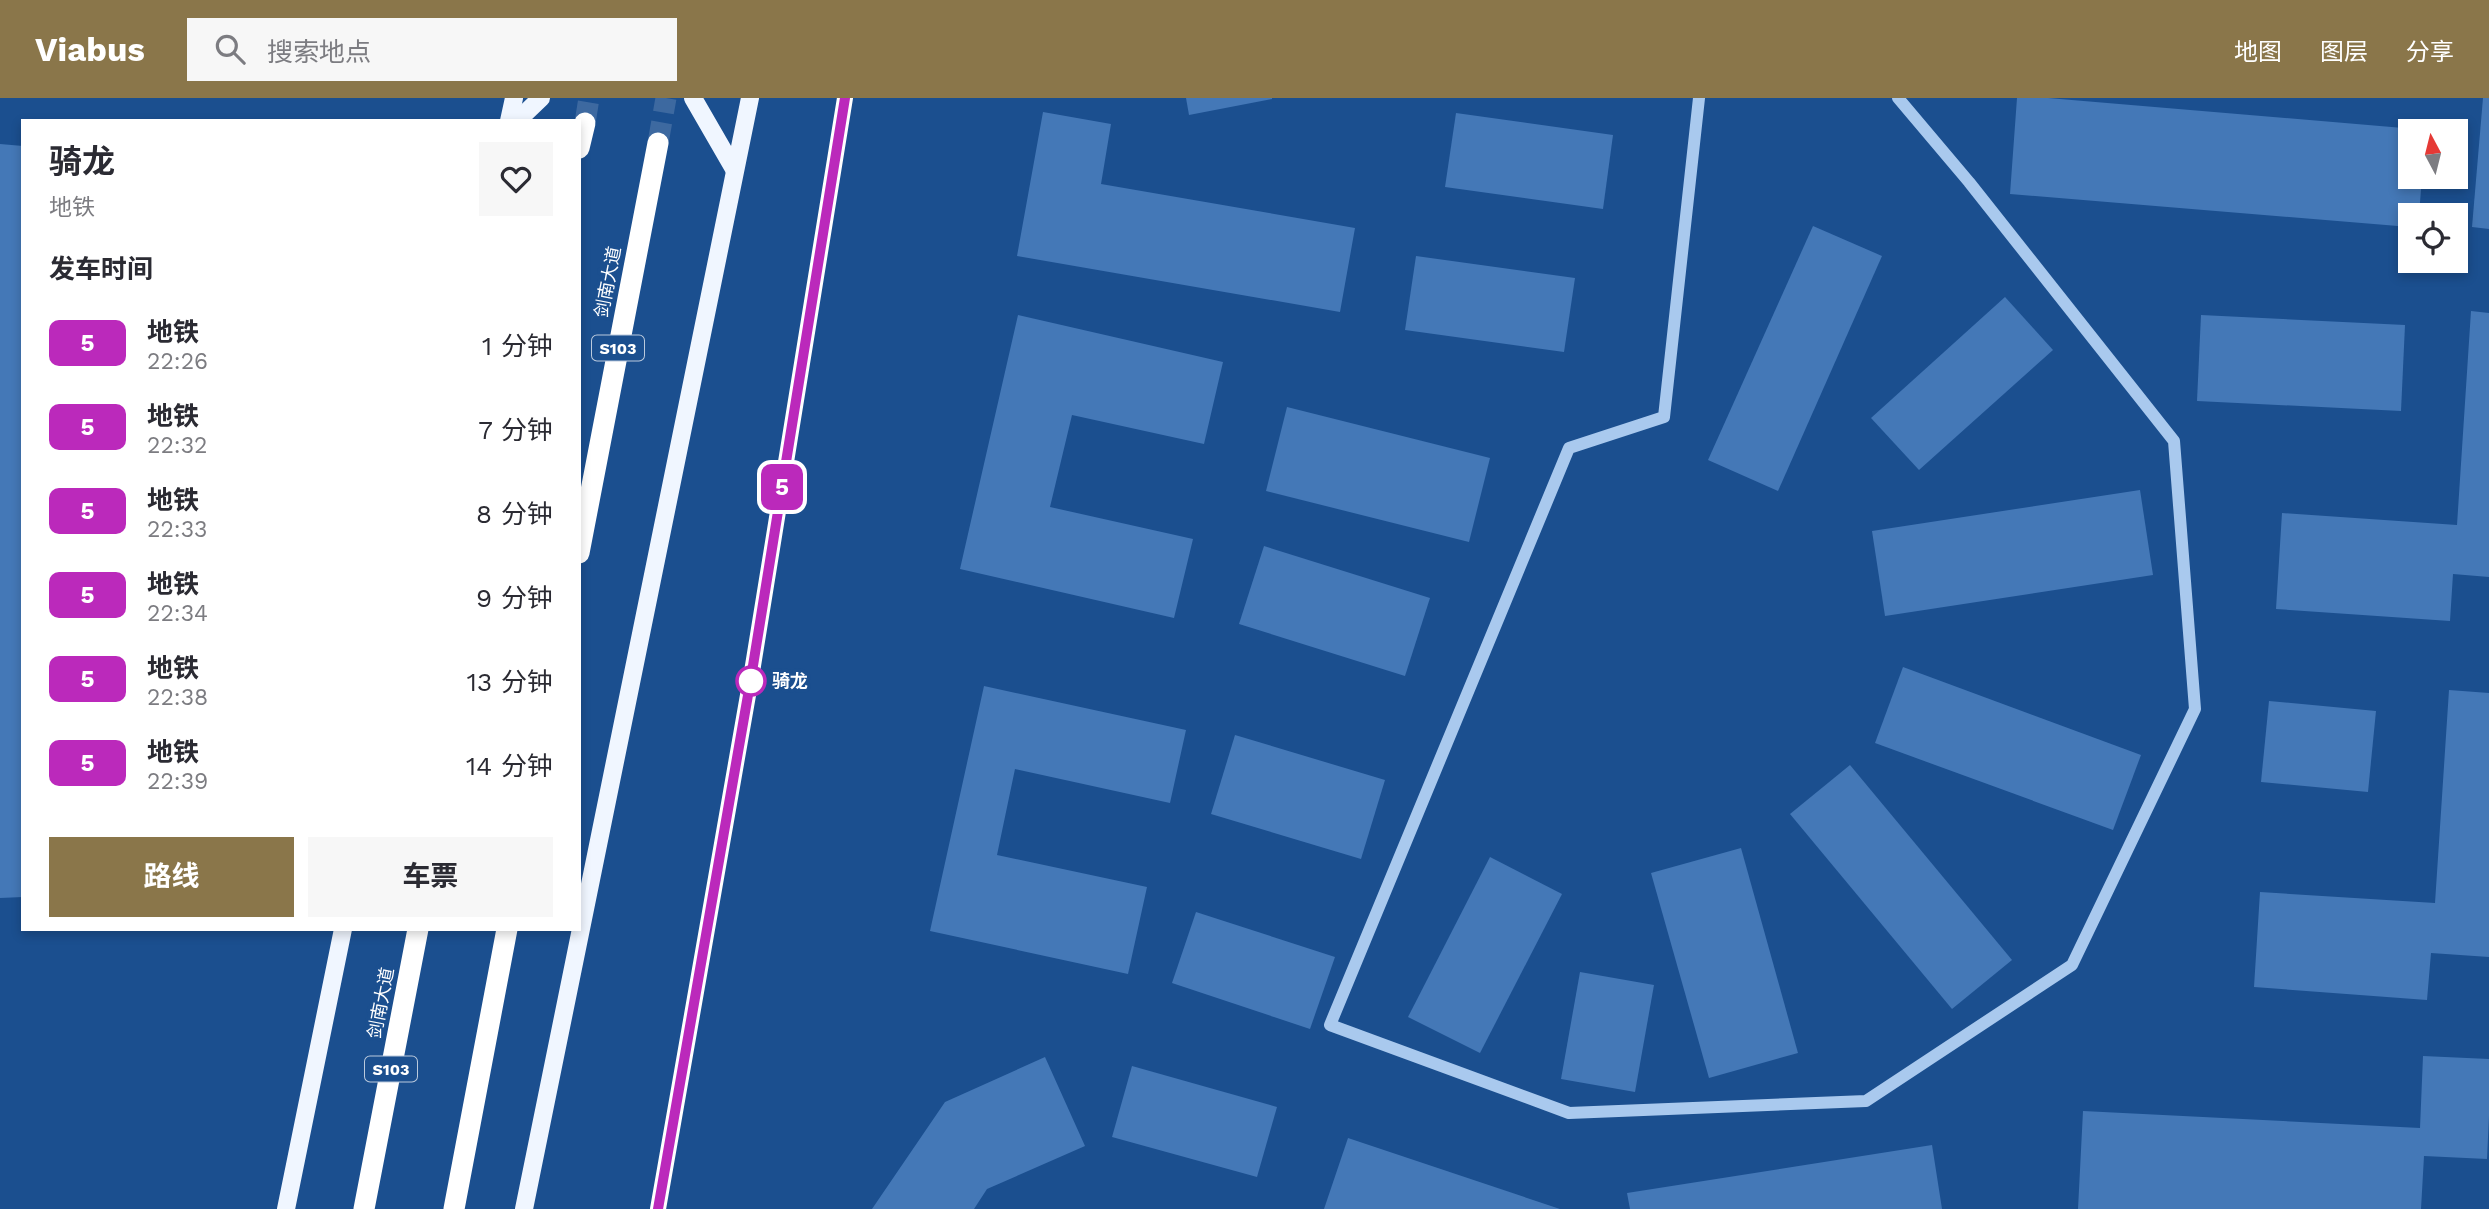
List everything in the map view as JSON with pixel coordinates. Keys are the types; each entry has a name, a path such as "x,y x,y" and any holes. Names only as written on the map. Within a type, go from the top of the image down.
{"highway":[{"path":"581,138 584,123"},
{"name":"剑南大道","path":"581,543 658,143"},
{"name":"剑南大道","path":"364,1209 418,931"},
{"path":"454,1209 507,931"}],"main road":[{"path":"509,119 513,98"},
{"path":"519,119 541,98"},
{"path":"693,98 734,169"},
{"path":"581,927 750,98"},
{"path":"286,1209 343,931"},
{"path":"524,1209 580,931"}],"street":[{"path":"1699,98 1664,417 1569,448 1330,1025 1569,1113 1866,1101 2072,965 2195,709 2174,441 1969,182 1898,98"}],"building":[{"path":"1186,98 1272,98 1272,99 1189,115"},
{"path":"2017,98 2048,98 2398,128 2398,189 2421,189 2420,203 2398,203 2398,226 2010,194"},
{"path":"2483,98 2489,98 2489,229 2472,227"},
{"path":"1043,112 1111,124 1101,184 1355,228 1340,312 1017,256"},
{"path":"1456,113 1613,135 1603,209 1445,187"},
{"path":"0,144 21,146 21,897 0,898"},
{"path":"1813,226 1882,256 1778,491 1708,460"},
{"path":"1416,256 1575,278 1564,352 1405,330"},
{"path":"2005,297 2053,350 1919,470 1871,418"},
{"path":"2471,311 2489,313 2489,577 2453,574 2450,621 2276,609 2282,513 2457,525"},
{"path":"1018,315 1223,362 1204,444 1072,415 1050,507 1193,539 1174,618 960,569"},
{"path":"2201,315 2405,325 2401,411 2197,401"},
{"path":"1287,407 1490,458 1469,542 1266,491"},
{"path":"2140,490 2153,575 1885,616 1872,531"},
{"path":"1264,546 1430,598 1405,676 1239,624"},
{"path":"1903,667 2141,755 2113,830 1875,743"},
{"path":"984,686 1186,730 1170,803 1015,769 997,855 1147,887 1128,974 930,931"},
{"path":"2449,690 2489,693 2489,957 2431,953 2427,1000 2254,987 2260,892 2435,903"},
{"path":"2269,701 2376,711 2368,792 2261,782"},
{"path":"1235,735 1385,780 1361,859 1211,814"},
{"path":"1850,765 2012,960 1952,1009 1790,814"},
{"path":"1741,848 1798,1053 1709,1078 1651,873"},
{"path":"1490,857 1562,894 1480,1053 1408,1017"},
{"path":"1196,912 1335,957 1310,1029 1172,983"},
{"path":"1580,972 1654,985 1635,1092 1561,1079"},
{"path":"2423,1056 2489,1059 2489,1116 2487,1159 2424,1156 2421,1209 2078,1209 2083,1111 2420,1128"},
{"path":"1045,1057 1085,1146 987,1189 974,1209 872,1209 945,1102"},
{"path":"1132,1066 1277,1107 1257,1177 1112,1137"},
{"path":"1348,1138 1560,1209 1324,1209"},
{"path":"1932,1145 1942,1209 1630,1209 1627,1193"}],"tunnel":[{"path":"585,123 589,98"},
{"path":"658,143 666,98"}],"metro line":[{"name":"5","path":"658,1209 751,678 845,98"}],"place":[{"name":"骑龙","path":"751,681"}]}
